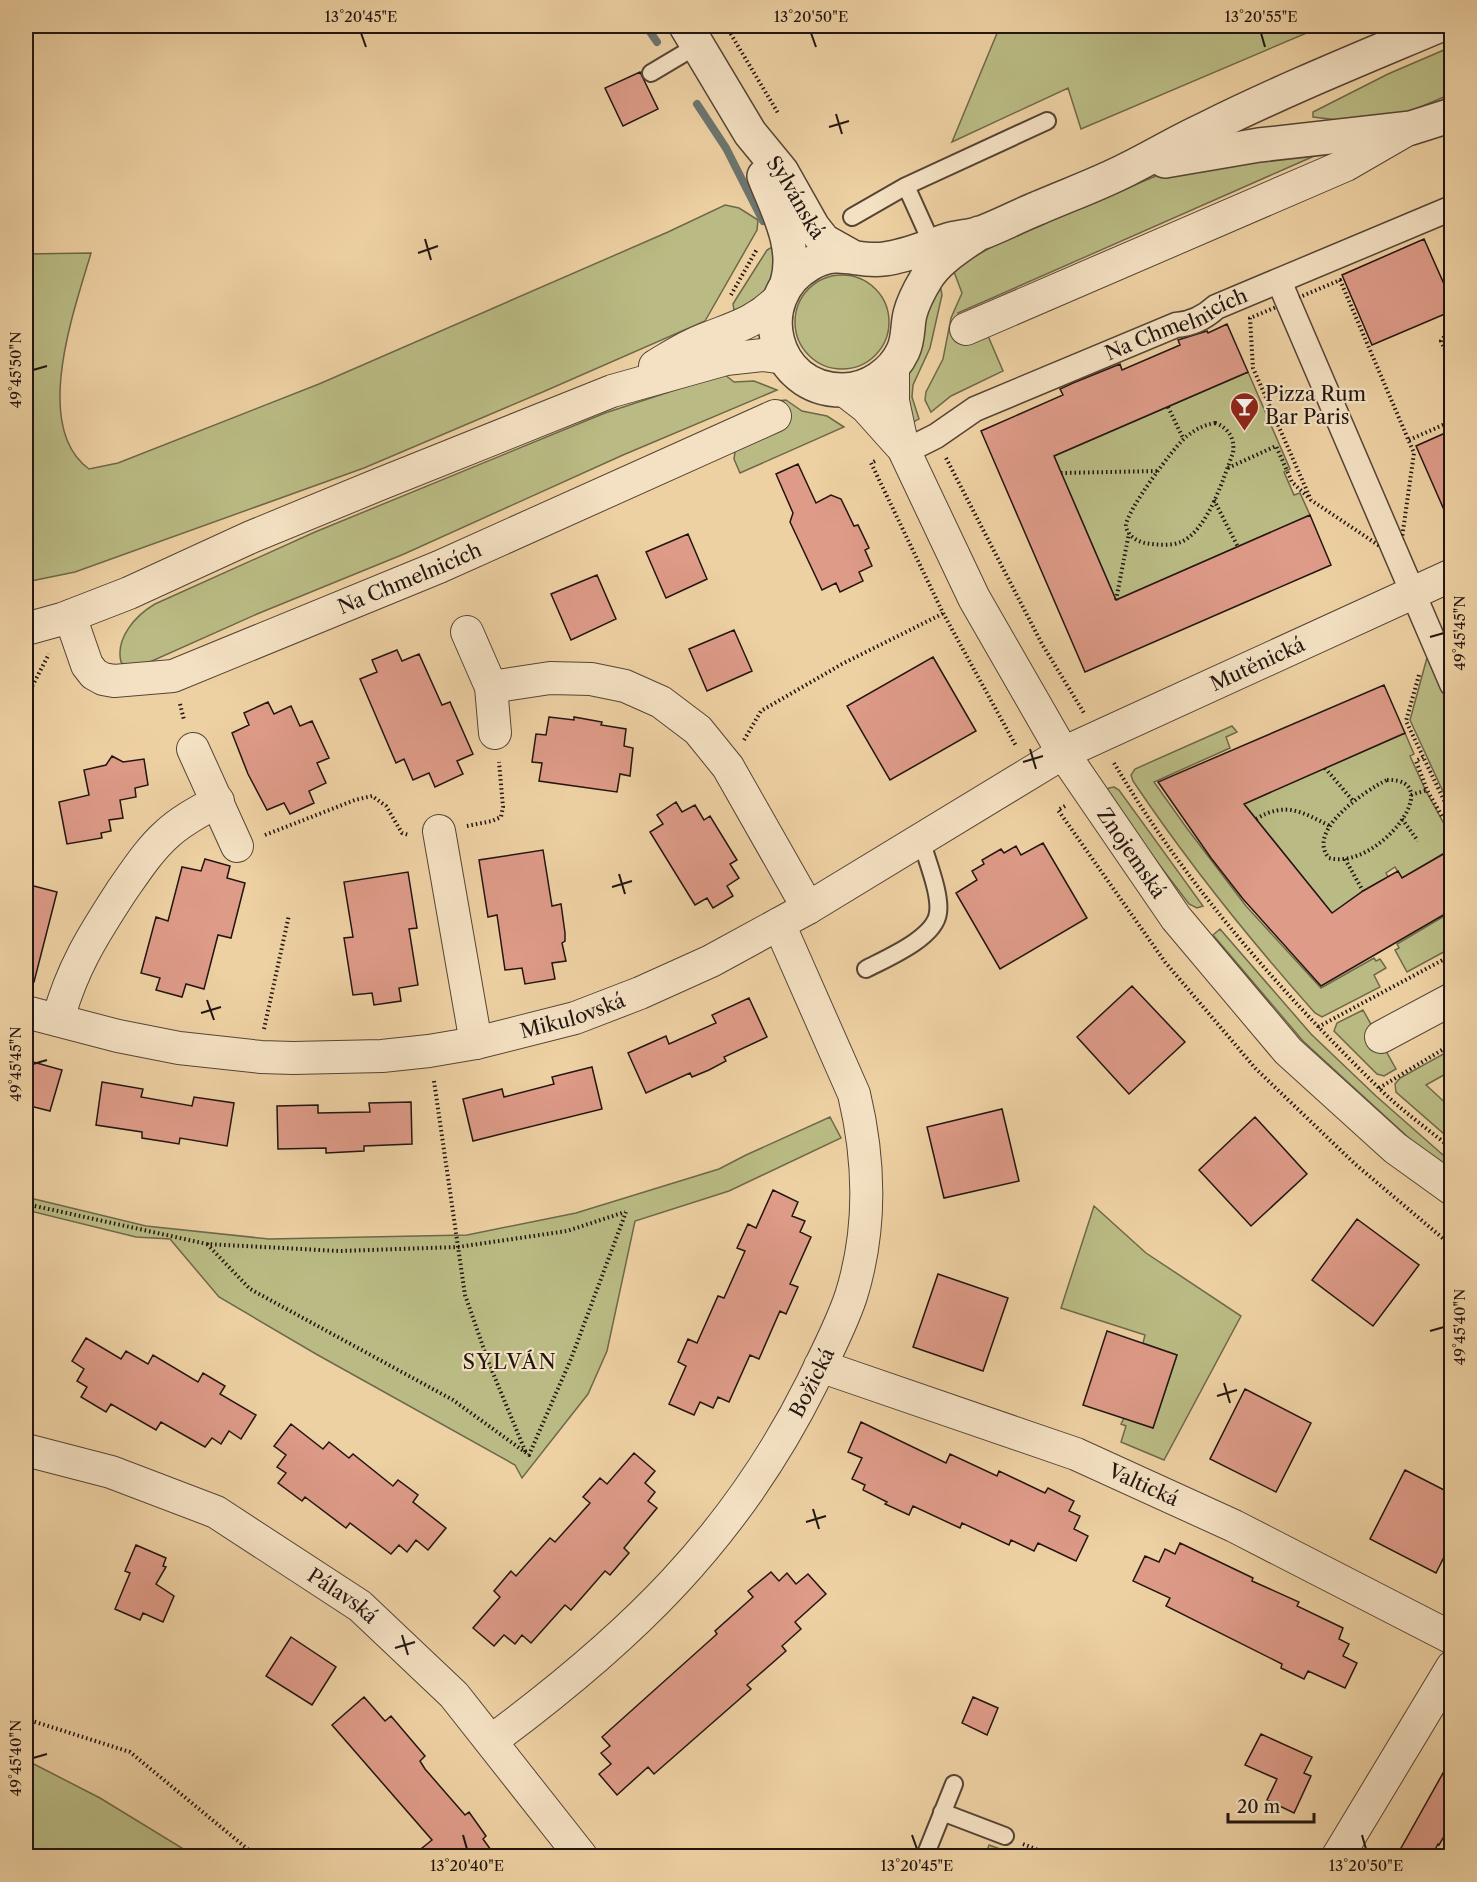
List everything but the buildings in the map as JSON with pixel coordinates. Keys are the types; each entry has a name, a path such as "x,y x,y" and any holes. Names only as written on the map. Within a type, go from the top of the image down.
{"street":[{"path":"612,391 690,346 753,320 766,311 799,270 814,261 831,256 900,257 979,233 1125,171 1204,129 1438,26"},
{"name":"Sylvánská","path":"692,35 750,133 782,172 813,227 824,241 858,257"},
{"path":"1125,171 1191,155 1411,128 1452,115"},
{"path":"966,329 1346,165 1411,128"},
{"name":"Sylvánská","path":"750,133 779,212 788,244 791,270 783,291"},
{"name":"Na Chmelnicích","path":"903,450 936,436 975,410 1176,325 1188,324 1206,316 1216,307 1452,208"},
{"path":"910,315 927,276 945,258 979,233"},
{"path":"783,291 775,315 775,332 784,358 793,370 810,382 830,389 844,390 871,384 893,366 903,351 909,333 910,315 905,297 896,281 883,269 858,257"},
{"path":"1279,280 1452,684"},
{"path":"26,629 70,616 129,593 251,537 612,391 726,358 763,355 784,358"},
{"name":"Znojemská","path":"893,366 892,401 903,450 974,598 1063,753 1176,918 1288,1051 1395,1148 1452,1189"},
{"name":"Znojemská","path":"844,390 866,407 903,450"},
{"name":"Na Chmelnicích","path":"70,616 87,666 94,674 114,681 173,676 439,567 775,416"},
{"name":"Mutěnická","path":"1063,753 1452,575"},
{"path":"467,632 492,687 495,733"},
{"path":"492,687 550,678 591,679 625,686 661,702 698,730 728,767 808,908"},
{"path":"193,749 237,846"},
{"name":"Mikulovská","path":"26,1012 118,1036 179,1048 261,1056 293,1058 382,1056 476,1043 575,1018 640,993 711,961 808,908 1063,753"},
{"path":"58,1020 64,997 78,962 139,865 167,834 192,815 218,801"},
{"path":"439,831 476,1043"},
{"name":"Božická","path":"491,1741 604,1652 648,1611 718,1534 770,1460 792,1422 851,1296 862,1254 867,1214 867,1162 854,1094 779,924"},
{"path":"1381,1037 1452,999"},
{"name":"Valtická","path":"820,1366 1076,1454 1233,1526 1452,1638"},
{"name":"Pálavská","path":"26,1450 111,1472 216,1512 360,1606 454,1695 581,1857"},
{"path":"1338,1857 1452,1667"}],"lane":[{"path":"651,73 692,35"},
{"path":"852,217 906,186 1047,121"},
{"path":"906,186 933,246"},
{"path":"866,969 922,938 939,914 937,894 921,839"},
{"path":"925,1857 954,1784"},
{"path":"942,1812 1005,1836"}],"path":[{"path":"1452,326 1441,341 1452,365"},
{"path":"1168,406 1183,439"},
{"path":"1409,440 1452,421"},
{"path":"1215,423 1223,426 1229,432 1234,445 1228,468 1214,500 1199,527 1181,542 1168,545 1146,543 1132,537 1126,524 1127,518 1158,471 1183,439 1196,429 1215,423"},
{"path":"936,436 1042,644 1142,810 1221,915 1318,1027 1379,1088 1452,1149"},
{"path":"1228,468 1276,446 1292,483 1311,500"},
{"path":"903,450 871,463 943,613 1019,750"},
{"path":"1061,473 1158,471"},
{"path":"1214,500 1238,547"},
{"path":"1116,600 1129,532"},
{"path":"728,767 761,711 842,664 974,598"},
{"path":"26,698 70,616"},
{"path":"1423,757 1416,761 1427,790 1443,818 1451,816 1406,721 1430,634"},
{"path":"237,846 372,796 386,806 402,833 412,836 492,821 501,817 504,807 495,733"},
{"path":"1325,768 1354,801"},
{"path":"1387,780 1402,781 1407,785 1411,795 1411,805 1402,819 1390,835 1375,848 1345,860 1329,858 1326,854 1323,839 1330,826 1354,801 1387,780"},
{"path":"1411,795 1427,790"},
{"path":"1256,819 1270,811 1287,809 1297,810 1330,826"},
{"path":"1402,819 1418,841"},
{"path":"1345,860 1363,891"},
{"path":"264,1029 289,915"},
{"path":"1318,1027 1452,955"},
{"path":"253,1029 275,1030"},
{"path":"1379,1088 1452,1044"},
{"path":"429,1051 468,1304 488,1361 526,1453"},
{"path":"26,1203 207,1244 339,1251 458,1247 567,1231 626,1212 571,1359 529,1455 453,1400 250,1290 207,1244"},
{"path":"26,1719 130,1752 256,1857"},
{"path":"1005,1836 1053,1857"}],"green space":[{"path":"1000,26 1323,26 1081,129 1068,88 952,142"},
{"path":"1451,47 1451,94 1404,114 1346,121 1313,117 1313,112 1388,74"},
{"path":"1309,150 1312,157 958,313 972,343 988,336 1003,371 951,396 931,412 925,400 926,392 943,359 951,318 962,293 953,269 995,245 1158,175"},
{"path":"725,205 739,208 758,220 757,230 705,321 364,468 75,572 26,582 26,254 91,253 68,334 62,366 60,397 63,425 72,450 89,469 118,463 319,384"},
{"path":"779,243 772,286 735,316 733,304 736,299 767,250"},
{"path":"842,275 860,279 875,289 885,304 889,322 885,340 875,355 860,365 842,369 824,365 809,355 799,340 795,322 799,304 809,289 824,279"},
{"path":"940,284 942,295 930,348 913,385 912,397 919,419 910,424 901,394 922,309"},
{"path":"1248,372 1290,469 1284,472 1294,495 1300,493 1310,515 1116,600 1054,456"},
{"path":"724,374 734,382 754,381 777,390 623,455 404,554 257,614 143,665 125,666 121,662 121,644 124,636 134,621 155,604 315,532 605,413"},
{"path":"786,400 802,411 827,416 844,427 740,473 734,459 736,445 775,401"},
{"path":"1428,654 1430,654 1451,704 1449,718 1452,722 1451,809 1410,720"},
{"path":"1232,726 1237,732 1226,737 1230,748 1154,782 1246,906 1321,988 1374,958 1376,961 1380,959 1386,968 1374,975 1380,987 1322,1017 1315,1013 1220,900 1154,812 1131,775 1135,769"},
{"path":"1405,733 1414,754 1410,756 1425,789 1443,822 1447,820 1451,829 1451,849 1402,878 1395,867 1386,873 1392,884 1382,880 1363,891 1335,917 1244,804"},
{"path":"1114,787 1119,790 1203,906 1197,908 1189,904 1104,792"},
{"path":"1451,912 1451,948 1407,972 1395,950 1399,948 1397,944"},
{"path":"1220,929 1311,1034 1376,1096 1451,1162 1451,1167 1431,1158 1303,1041 1213,935"},
{"path":"1363,1010 1396,1069 1384,1076 1377,1074 1334,1031 1337,1023"},
{"path":"1445,1053 1451,1071 1426,1085 1451,1108 1451,1140 1396,1092 1395,1084 1400,1078"},
{"path":"830,1117 841,1138 729,1191 635,1221 607,1351 588,1394 522,1478 515,1465 219,1297 170,1239 136,1237 26,1210 26,1197 146,1226 269,1239 467,1235 576,1213 719,1169"},
{"path":"1094,1206 1146,1253 1241,1316 1164,1460 1121,1442 1126,1426 1121,1424 1124,1418 1153,1428 1177,1355 1143,1343 1145,1335 1061,1308"},
{"path":"26,1760 100,1798 195,1856 26,1856"},
{"path":"989,1845 1020,1856 985,1856"}],"waterway":[{"path":"646,26 657,42"},
{"path":"697,104 726,148 763,221"}],"place":[{"name":"Pizza Rum Bar Paris","path":"1244,432"}],"district":[{"name":"SYLVÁN","path":"510,1362"}]}
